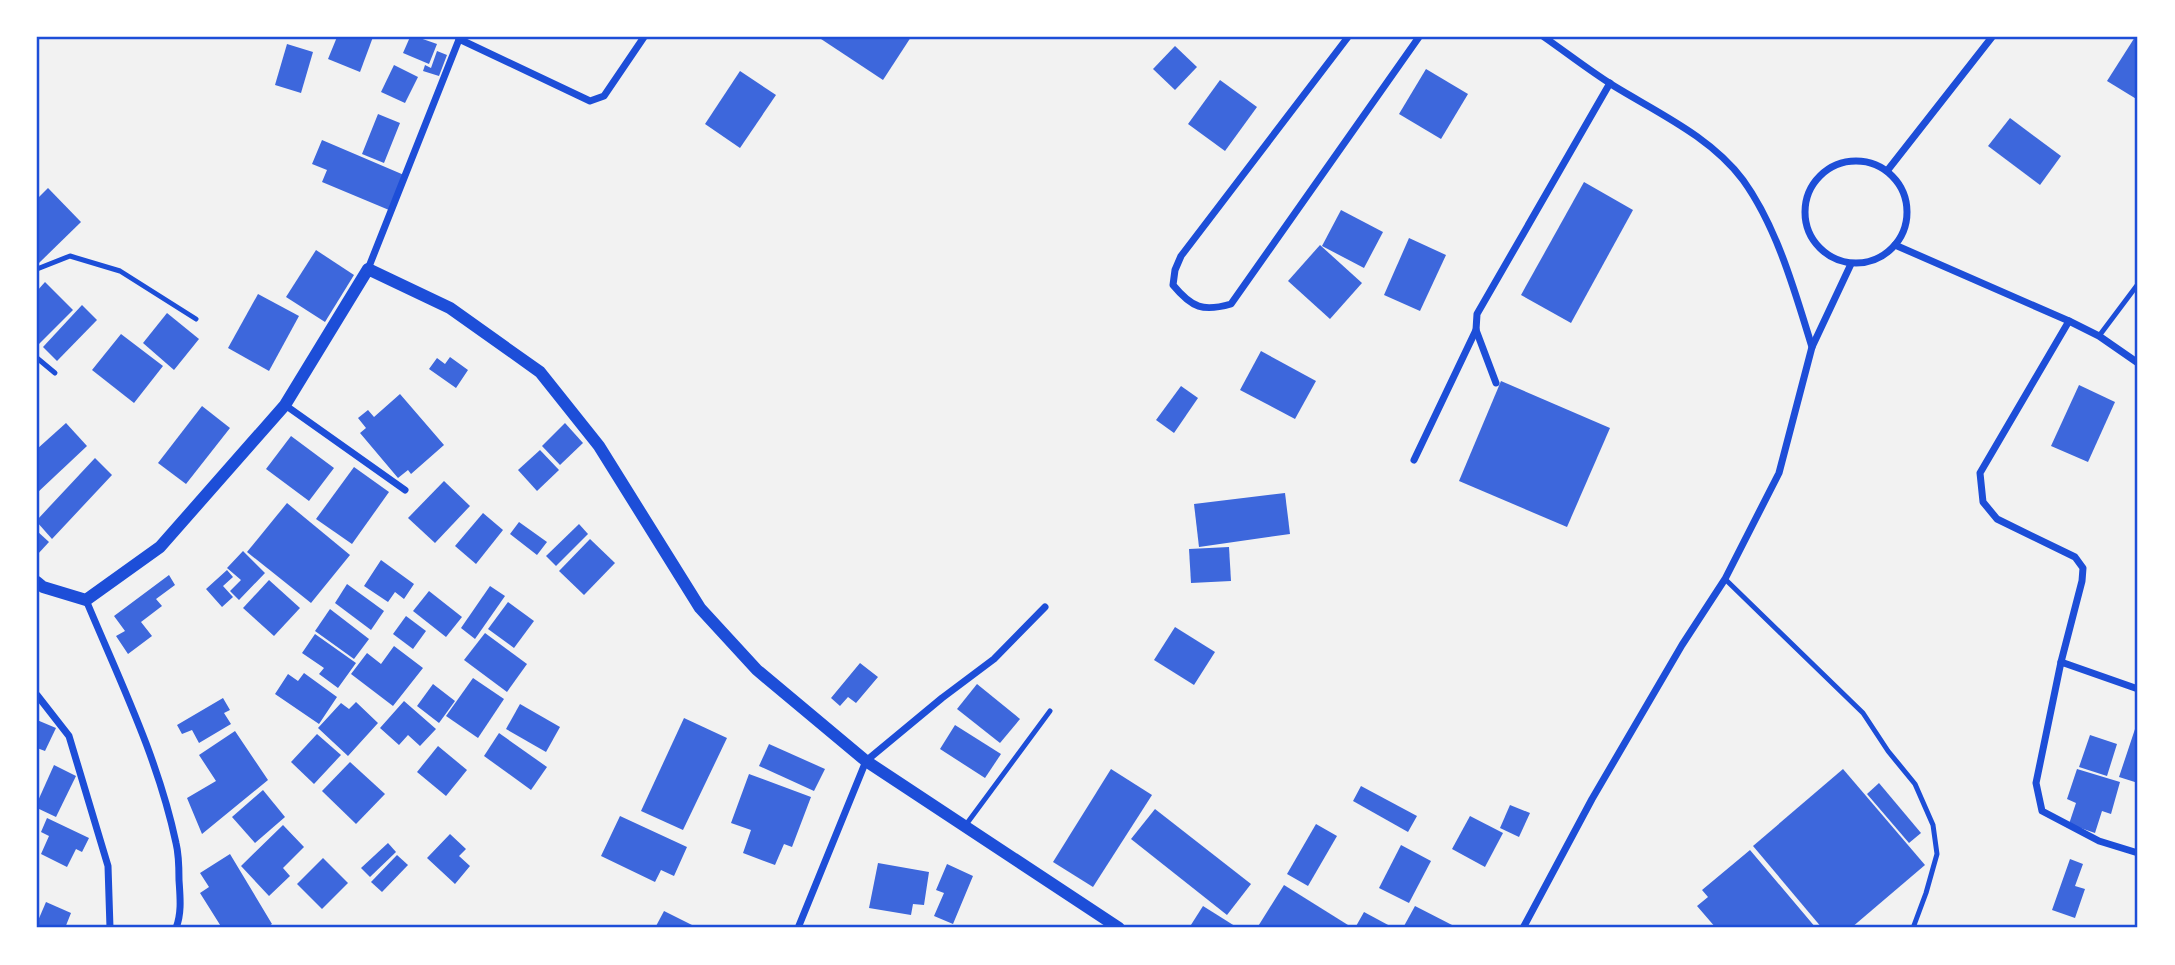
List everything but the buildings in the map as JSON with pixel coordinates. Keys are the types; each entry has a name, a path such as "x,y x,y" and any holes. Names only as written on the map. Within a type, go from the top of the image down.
{"street":[{"path":"86,600 160,547 285,405 368,269 459,38 590,101 604,96 644,37"},
{"path":"1348,37 1181,256 1173,285 1195,306 1214,309 1231,304 1419,37"},
{"path":"1544,37 1610,83 1694,134 1723,158 1743,180 1767,220 1793,285 1812,347"},
{"path":"1887,171 1992,37"},
{"path":"1414,460 1476,330 1477,314 1488,292 1610,83"},
{"path":"1864,161 1887,171 1898,183 1905,198 1907,214 1904,230 1895,245 1883,256 1868,262 1851,264 1834,260 1820,250 1810,236 1805,219 1805,202 1812,186 1823,172 1838,163 1864,161"},
{"path":"1895,245 2069,321 2099,336 2138,363"},
{"path":"1523,928 1592,799 1682,645 1725,579 1779,473 1812,347 1851,264"},
{"path":"368,269 450,307 540,372 599,446 700,608 757,670 866,761 1119,928"},
{"path":"2069,321 1980,473 1983,502 1997,519 2075,557 2083,568 2036,783 2042,811 2099,841 2138,853"},
{"path":"1476,330 1496,383"},
{"path":"285,405 405,490"},
{"path":"37,582 43,587 86,600"},
{"path":"86,600 160,783 177,845 180,897 176,928"},
{"path":"798,928 866,761 994,659 1045,607"},
{"path":"2061,662 2138,689"},
{"path":"37,695 69,736 108,866 110,928"}],"lane":[{"path":"37,269 70,256 120,271 196,319"},
{"path":"2099,336 2138,284"},
{"path":"37,358 55,373"},
{"path":"1725,579 1863,713 1888,751 1915,784 1933,825 1937,854 1913,928"},
{"path":"965,826 1050,711"}]}
